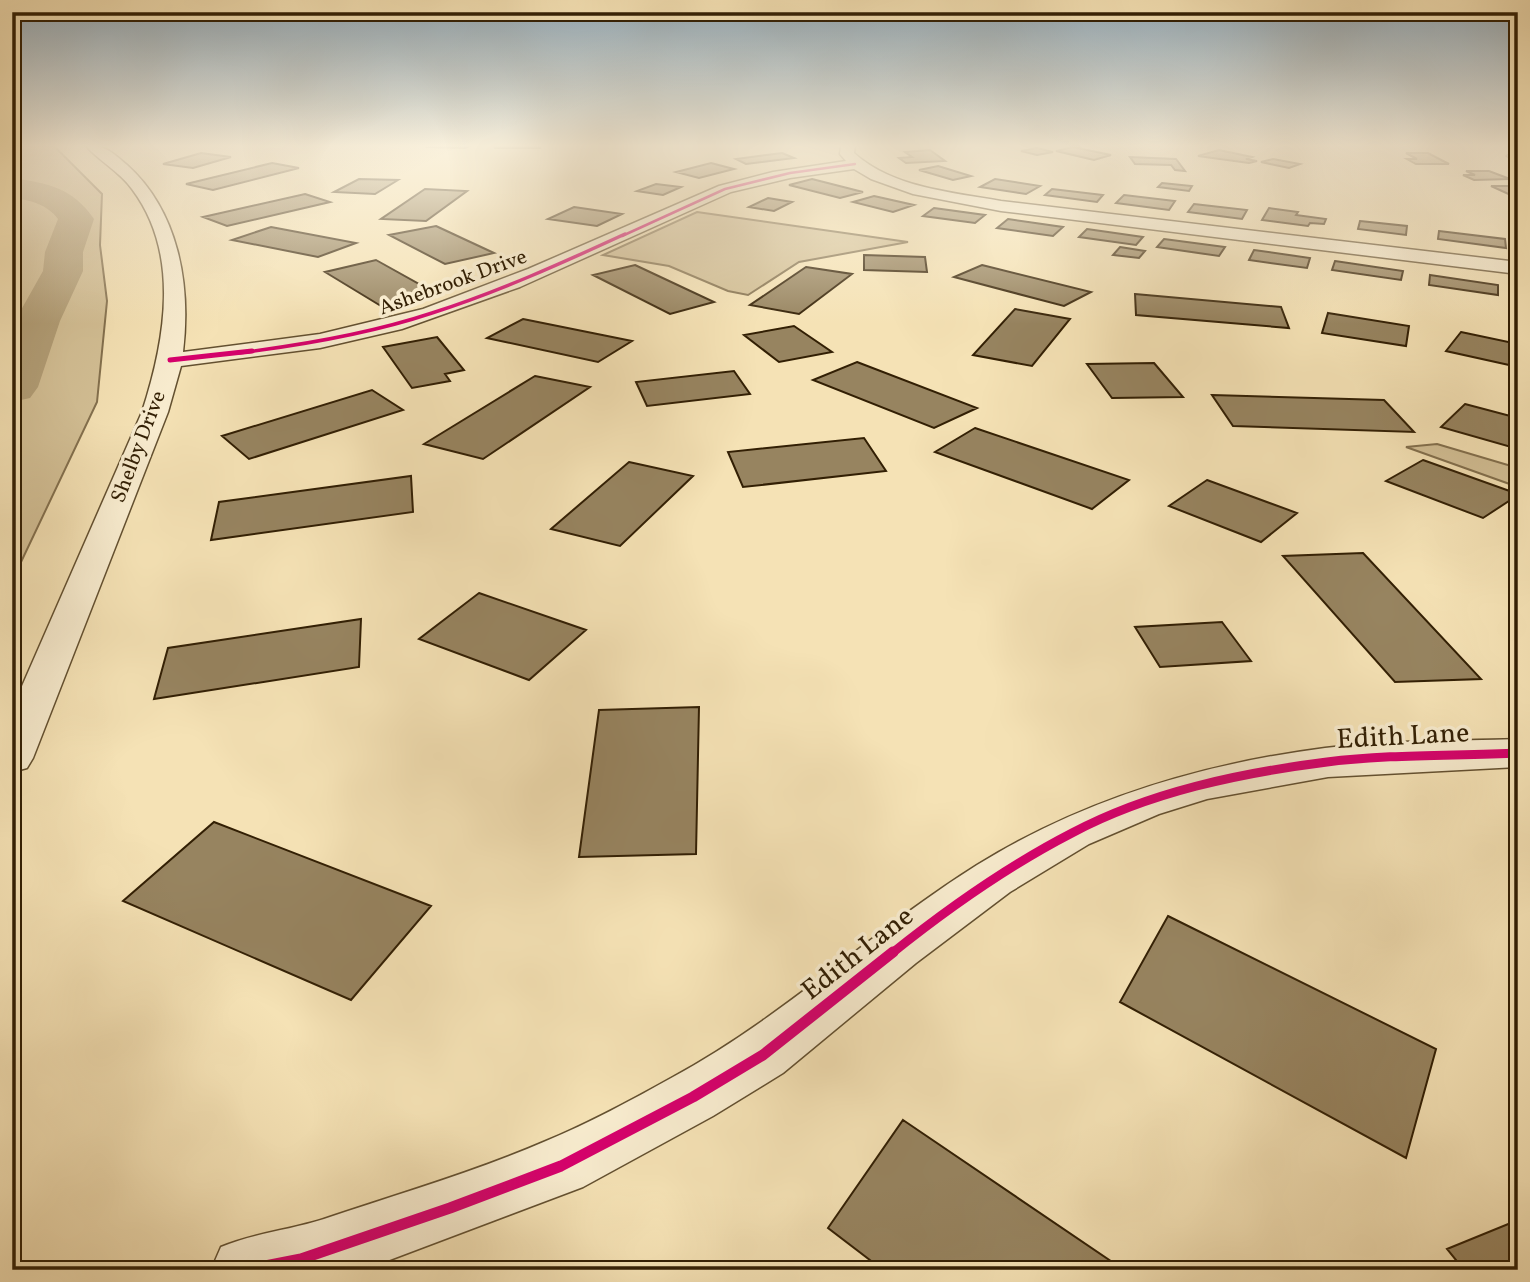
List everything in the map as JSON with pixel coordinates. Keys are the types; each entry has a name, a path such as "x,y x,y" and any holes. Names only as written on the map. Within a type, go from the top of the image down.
{"street":[{"name":"Shelby Drive","path":"12,758 150,424 170,360 175,303 169,251 163,227 150,205"},
{"name":"Ashebrook Drive","path":"170,360 251,352 328,339 416,318 467,301 690,205"},
{"path":"996,205 1518,268"},
{"name":"Edith Lane","path":"244,1270 301,1259 450,1208 573,1160 693,1097 763,1055 898,948 993,879 1073,832 1143,803 1204,785 1328,762 1518,753"}],"shaded area":[{"path":"12,205 102,205 100,245 107,301 97,402 12,581"},
{"path":"697,212 908,242 799,262 748,295 728,291 669,266 603,255"},
{"path":"1437,444 1518,468 1518,487 1406,447"}],"building":[{"path":"257,205 318,205 227,226 203,217"},
{"path":"402,205 448,205 426,221 381,219"},
{"path":"754,205 786,205 774,211 749,207"},
{"path":"864,205 914,205 893,212"},
{"path":"1130,205 1172,205 1169,210"},
{"path":"1193,205 1247,210 1242,219 1188,212"},
{"path":"574,207 622,214 597,226 548,219"},
{"path":"934,208 985,215 975,223 923,216"},
{"path":"1269,208 1326,219 1324,224 1310,223 1308,226 1262,220"},
{"path":"1008,219 1063,227 1053,236 997,228"},
{"path":"1360,221 1407,226 1406,235 1358,229"},
{"path":"436,226 494,253 445,264 389,235"},
{"path":"271,227 356,243 318,257 232,240"},
{"path":"1087,229 1143,237 1136,245 1079,237"},
{"path":"1439,231 1505,239 1506,248 1438,239"},
{"path":"1164,239 1225,247 1219,256 1157,247"},
{"path":"1120,247 1145,251 1139,258 1113,255"},
{"path":"1254,250 1310,258 1307,268 1249,260"},
{"path":"864,255 925,257 927,272 864,270"},
{"path":"376,260 435,293 381,306 325,272"},
{"path":"1335,261 1403,271 1401,280 1332,270"},
{"path":"635,265 714,302 670,314 593,275"},
{"path":"982,265 1091,292 1064,306 954,277"},
{"path":"806,267 852,274 799,314 750,305"},
{"path":"1430,275 1498,285 1498,295 1429,285"},
{"path":"1135,294 1281,307 1289,328 1136,315"},
{"path":"1015,309 1070,319 1032,366 973,355"},
{"path":"1328,313 1409,326 1406,346 1322,333"},
{"path":"523,319 632,341 598,362 487,338"},
{"path":"794,326 832,352 779,362 744,335"},
{"path":"1461,332 1518,344 1518,367 1446,351"},
{"path":"437,337 464,370 445,374 450,381 412,388 383,347"},
{"path":"857,362 977,408 934,428 813,380"},
{"path":"1154,363 1183,397 1112,398 1087,364"},
{"path":"734,371 750,394 647,406 636,382"},
{"path":"535,376 590,387 483,459 424,444"},
{"path":"372,390 403,410 249,459 222,436"},
{"path":"1212,395 1384,400 1414,432 1233,426"},
{"path":"1465,404 1518,418 1518,449 1441,427"},
{"path":"975,428 1129,480 1092,509 935,452"},
{"path":"864,438 886,471 743,487 728,452"},
{"path":"1423,460 1518,495 1483,518 1386,481"},
{"path":"629,462 693,476 620,546 551,529"},
{"path":"411,476 413,512 211,540 219,502"},
{"path":"1207,480 1297,513 1261,542 1169,506"},
{"path":"1363,553 1481,679 1395,682 1283,556"},
{"path":"479,593 586,630 529,680 419,639"},
{"path":"361,619 359,667 154,699 168,648"},
{"path":"1222,622 1251,661 1160,667 1135,627"},
{"path":"699,707 696,854 579,857 599,710"},
{"path":"214,822 431,906 351,1000 123,901"},
{"path":"1168,916 1436,1049 1406,1158 1120,1002"},
{"path":"903,1120 1124,1270 883,1270 828,1228"},
{"path":"1518,1220 1518,1270 1464,1270 1447,1249"}],"waterway":[{"path":"12,387 37,321 63,271 64,252 76,219 65,205"}],"cycle path":[{"path":"170,360 320,341 431,314 513,283 689,205"},
{"path":"244,1270 301,1259 450,1208 561,1166 693,1097 763,1055 898,948 993,879 1073,832 1143,803 1204,784 1328,762 1518,753"}]}
